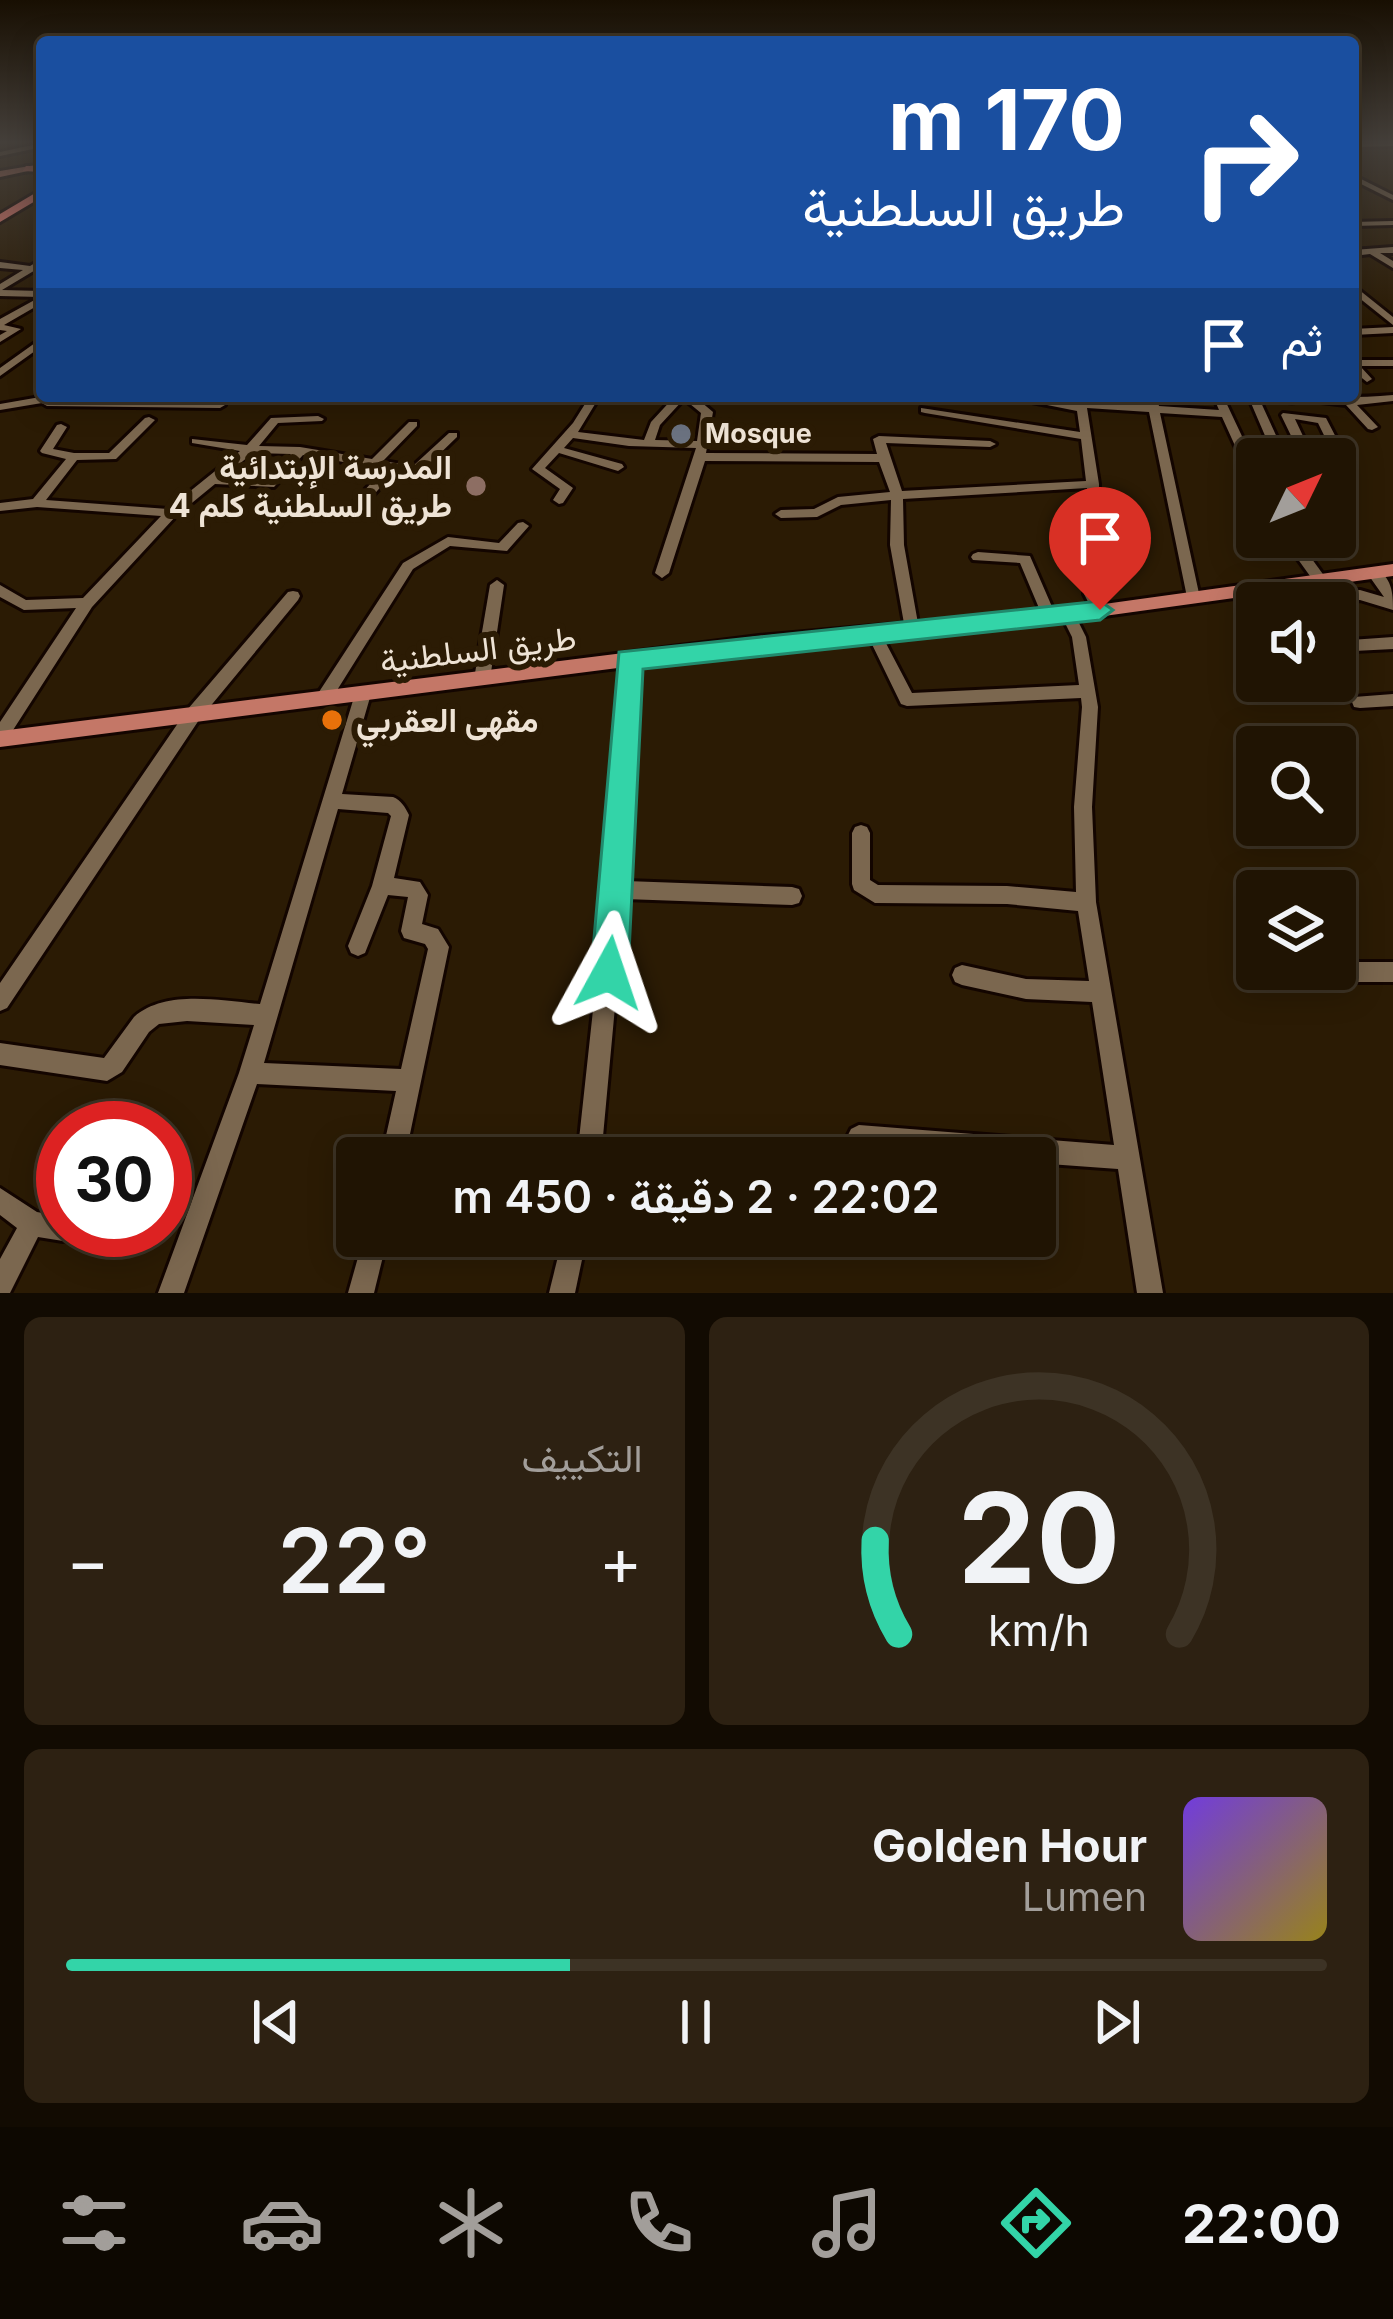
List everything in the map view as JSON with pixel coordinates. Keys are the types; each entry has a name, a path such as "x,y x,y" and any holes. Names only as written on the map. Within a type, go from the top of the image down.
{"highway":[{"path":"0,219 26,202"}],"main road":[{"name":"طريق السلطنية","path":"0,738 629,660 1058,616 1383,572"}],"street":[{"path":"1359,224 1393,223"},
{"path":"1359,253 1393,250"},
{"path":"1372,252 1393,265"},
{"path":"0,266 35,269"},
{"path":"0,290 35,269"},
{"path":"0,290 36,295"},
{"path":"1359,294 1393,326"},
{"path":"0,325 36,300"},
{"path":"0,325 16,329 0,339"},
{"path":"1359,331 1393,326"},
{"path":"0,373 36,345"},
{"path":"1359,364 1393,363"},
{"path":"1359,370 1367,379"},
{"path":"1359,401 1393,398"},
{"path":"0,406 36,401"},
{"path":"136,402 220,405"},
{"path":"559,500 567,488 538,469 571,434 591,402"},
{"path":"648,443 655,424 678,402"},
{"path":"662,573 709,422 708,402"},
{"path":"1220,402 1236,440"},
{"path":"1256,402 1272,438"},
{"path":"1349,402 1372,427"},
{"path":"1100,610 1091,594 1093,484 1081,403 1152,403 1223,414"},
{"path":"1152,403 1193,598"},
{"path":"925,410 1087,437"},
{"path":"1298,438 1287,415 1322,420 1331,438"},
{"path":"0,738 87,603 171,512 250,449 275,420 318,419"},
{"path":"61,427 46,451 74,458 112,456 149,420"},
{"path":"374,464 413,424"},
{"path":"1231,432 1248,438"},
{"path":"417,469 453,434"},
{"path":"571,434 701,451 884,458"},
{"path":"912,629 897,545 897,494 881,438 990,444"},
{"path":"196,441 300,451 445,475"},
{"path":"556,449 618,467"},
{"path":"214,480 270,484 300,451"},
{"path":"37,503 74,458"},
{"path":"355,508 393,466"},
{"path":"782,514 817,513 838,501 897,494 1093,484"},
{"path":"0,507 37,503 171,512"},
{"path":"323,699 408,566 438,544 457,539 502,548 523,526"},
{"path":"978,557 1024,560 1058,616 1079,637 1088,691 1082,826 1086,902 1150,1293"},
{"path":"1304,558 1320,580"},
{"path":"1383,572 1393,602"},
{"path":"482,679 497,585"},
{"path":"0,590 24,605 87,603"},
{"path":"1356,595 1393,602"},
{"path":"0,1000 193,715 293,596"},
{"path":"873,632 907,700 1088,691"},
{"path":"1356,646 1393,644"},
{"path":"591,1137 616,890 629,660"},
{"path":"171,1293 250,1073 363,694"},
{"path":"1360,702 1393,700"},
{"path":"332,801 393,805 400,815 382,886 358,946"},
{"path":"861,833 860,884 875,894 1006,895 1086,902"},
{"path":"382,886 413,888 418,895 411,931 430,936 439,946 397,1137"},
{"path":"616,890 792,896"},
{"path":"1356,972 1393,972"},
{"path":"962,975 1026,988 1101,992"},
{"path":"0,1054 107,1070 119,1062 143,1021 159,1011 268,1015"},
{"path":"250,1073 408,1080"},
{"path":"1056,1152 1126,1158"},
{"path":"0,1200 36,1226"},
{"path":"0,1285 32,1225"},
{"path":"361,1293 370,1257"},
{"path":"562,1293 570,1257"}],"place":[{"name":"Mosque","path":"681,434"},
{"name":"المدرسة الإبتدائية طريق السلطنية كلم 4","path":"476,486"},
{"name":"مقهى العقربي","path":"332,720"}],"route":[{"path":"609,973 629,660 1100,610"}]}
